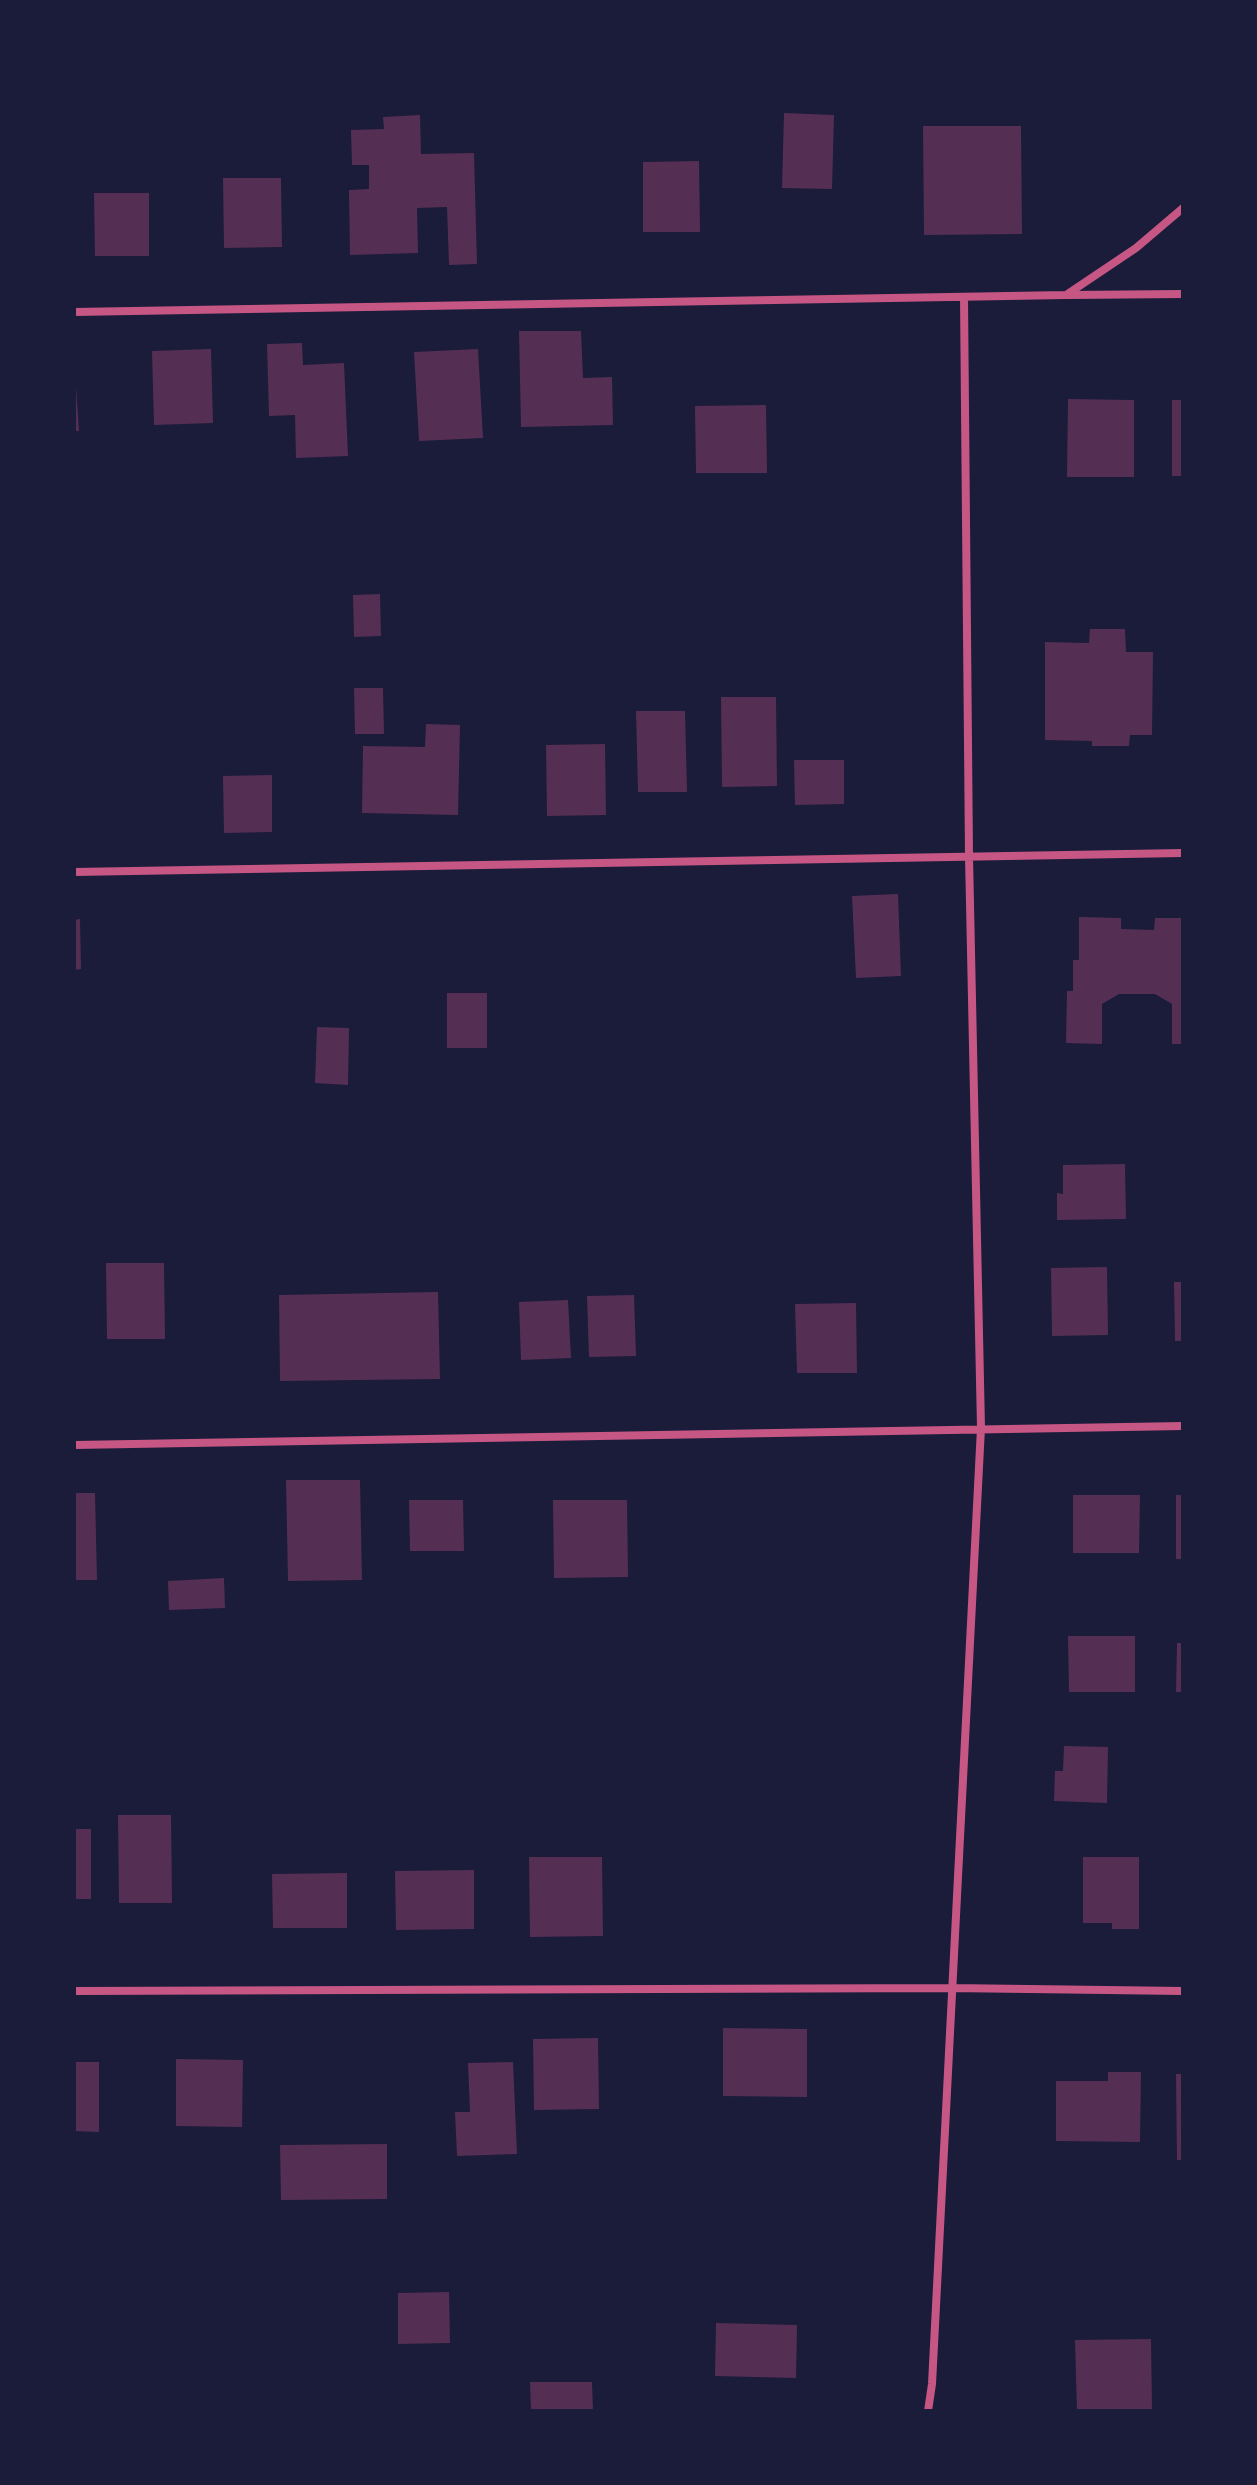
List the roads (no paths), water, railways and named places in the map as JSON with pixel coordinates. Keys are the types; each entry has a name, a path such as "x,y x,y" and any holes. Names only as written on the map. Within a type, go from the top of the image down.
{"street":[{"path":"1066,295 1136,248 1183,208"},
{"path":"74,312 1183,294"},
{"path":"928,2411 932,2384 981,1428 969,856 964,297"},
{"path":"74,872 1183,853"},
{"path":"74,1445 1183,1426"},
{"path":"74,1991 951,1988 1183,1991"}]}
